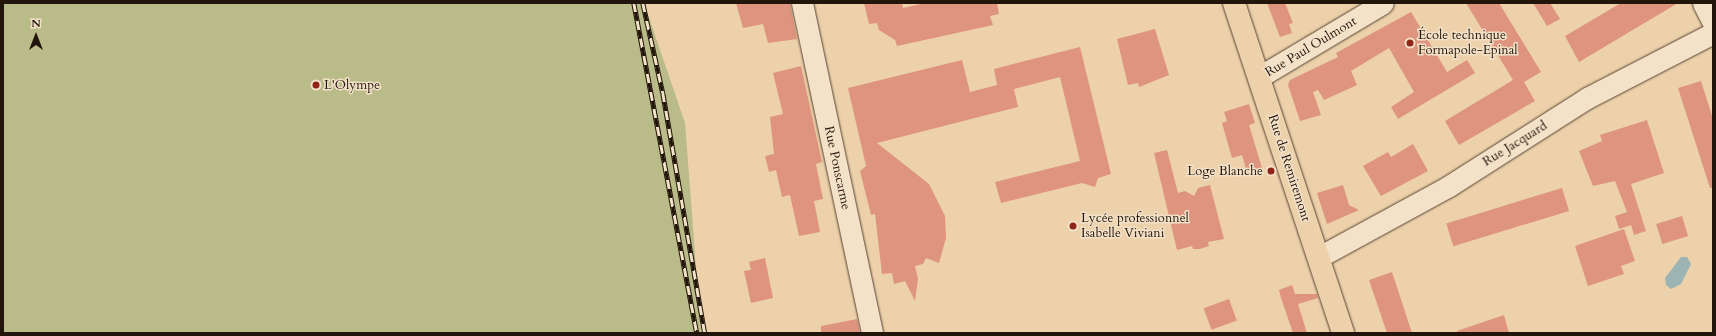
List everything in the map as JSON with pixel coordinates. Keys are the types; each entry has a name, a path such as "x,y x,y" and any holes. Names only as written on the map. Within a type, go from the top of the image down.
{"main road":[{"name":"Rue de Remiremont","path":"1234,3 1343,333"}],"street":[{"name":"Rue Ponscarme","path":"802,3 872,333"},
{"name":"Rue Paul Oulmont","path":"1259,77 1383,3"},
{"path":"1703,3 1713,23"},
{"name":"Rue Jacquard","path":"1319,257 1449,186 1587,98 1713,33"}],"green space":[{"path":"3,3 644,3 685,123 701,333 3,333"}],"water":[{"path":"1681,257 1687,257 1691,264 1681,284 1671,289 1666,285 1665,278"}],"building":[{"path":"736,3 790,3 797,39 768,43 763,24 743,28"},
{"path":"864,3 902,3 903,8 925,3 997,3 999,14 990,16 993,25 897,46 895,40 879,30 877,23 869,24"},
{"path":"1267,3 1285,3 1293,23 1289,24 1292,33 1280,37"},
{"path":"1466,3 1499,3 1541,72 1524,82 1535,101 1459,145 1445,121 1513,80"},
{"path":"1533,3 1550,3 1560,19 1547,26"},
{"path":"1621,3 1678,3 1579,62 1565,36"},
{"path":"1411,12 1447,72 1467,60 1475,73 1398,119 1391,107 1414,92 1389,48 1351,71 1357,85 1324,100 1318,90 1313,92 1321,115 1300,121 1288,85 1290,80 1338,57 1336,53"},
{"path":"1155,29 1169,75 1139,87 1138,83 1128,85 1117,39"},
{"path":"1080,47 1111,174 1098,178 1095,187 1082,183 1001,203 995,182 1080,161 1060,77 1014,89 1018,107 877,143 929,184 945,216 946,238 939,263 926,258 923,264 915,266 918,279 915,301 905,281 894,284 892,273 882,274 875,214 871,215 860,171 866,166 848,88 962,60 970,92 997,85 994,69"},
{"path":"801,66 822,162 816,164 823,199 814,201 820,232 799,236 790,195 782,197 776,170 769,172 765,156 774,154 770,117 783,114 773,73"},
{"path":"1701,81 1713,119 1713,188 1710,188 1678,88"},
{"path":"1249,104 1255,123 1249,125 1262,168 1247,172 1242,155 1232,158 1222,123 1227,121 1224,112"},
{"path":"1647,120 1664,173 1631,184 1646,231 1634,235 1631,225 1619,229 1615,216 1627,212 1615,181 1593,186 1579,151 1602,141 1600,135"},
{"path":"1413,144 1428,171 1381,196 1363,166 1388,152 1391,157"},
{"path":"1167,150 1178,193 1185,191 1194,196 1198,188 1210,185 1224,239 1208,242 1209,246 1200,249 1193,249 1192,246 1177,250 1154,153"},
{"path":"1343,185 1349,205 1359,210 1327,224 1317,193"},
{"path":"1562,188 1569,211 1453,246 1446,223"},
{"path":"1682,216 1688,236 1662,244 1656,224"},
{"path":"1624,229 1635,261 1621,266 1624,274 1588,286 1575,246"},
{"path":"765,258 773,298 751,303 744,271 751,270 749,262"},
{"path":"1392,272 1412,333 1387,333 1369,280"},
{"path":"1292,285 1295,294 1317,294 1318,298 1298,304 1307,333 1293,333 1281,298 1279,290"},
{"path":"1229,299 1237,321 1211,330 1204,308"},
{"path":"1504,315 1509,333 1457,333 1457,331"},
{"path":"857,319 860,333 821,333 821,326"}],"railway":[{"path":"634,3 697,333"},
{"path":"643,3 663,93 705,333"}],"place":[{"name":"École technique Formapole-Epinal","path":"1410,43"},
{"name":"L'Olympe","path":"316,85"},
{"name":"Loge Blanche","path":"1271,171"},
{"name":"Lycée professionnel Isabelle Viviani","path":"1073,226"}]}
